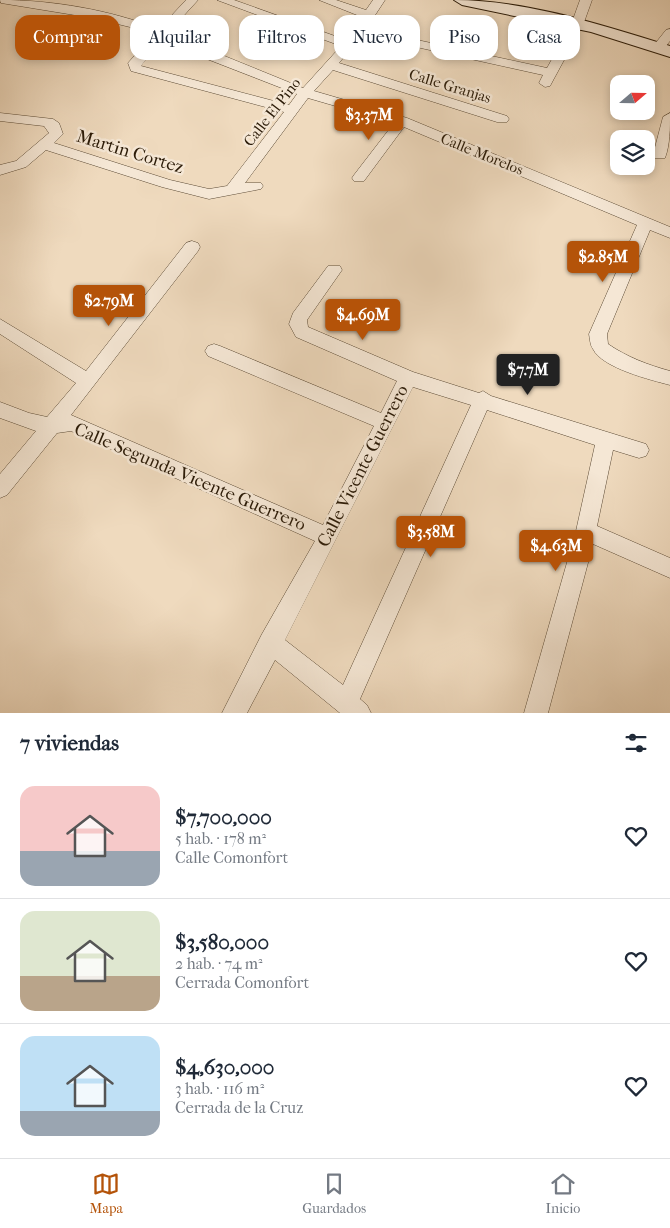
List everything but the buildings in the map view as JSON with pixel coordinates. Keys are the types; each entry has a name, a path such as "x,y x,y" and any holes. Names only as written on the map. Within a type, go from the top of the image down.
{"main road":[{"path":"462,0 534,15"},
{"path":"580,25 664,50"}],"street":[{"name":"Calle Morelos","path":"1,0 130,23"},
{"path":"179,15 192,0"},
{"path":"223,0 334,41"},
{"path":"325,0 369,15"},
{"name":"Calle El Pino","path":"369,15 379,0"},
{"path":"580,16 586,0"},
{"path":"664,50 670,33"},
{"path":"420,46 547,78 557,60"},
{"path":"137,60 134,66 139,70 293,110"},
{"name":"Calle Morelos","path":"221,60 305,93 402,121 670,233"},
{"name":"Calle El Pino","path":"231,192 305,93 336,60"},
{"name":"Calle Granjas","path":"331,65 502,119"},
{"path":"0,117 48,122 54,126 56,134 21,164 0,170"},
{"path":"660,155 670,117"},
{"path":"359,178 402,121"},
{"name":"Martin Cortez","path":"45,145 167,184 210,194 231,192 256,186"},
{"path":"645,224 598,334 600,347 623,362 670,378"},
{"path":"0,489 192,247"},
{"name":"Calle Vicente Guerrero","path":"234,713 270,642 328,537 408,378 302,332 299,328 297,324 299,318 334,270"},
{"path":"0,326 88,380"},
{"path":"214,351 386,423"},
{"path":"408,378 483,399 639,450"},
{"path":"270,642 353,708 483,399"},
{"path":"0,410 32,423 51,427"},
{"name":"Calle Segunda Vicente Guerrero","path":"51,427 72,423 328,537"},
{"path":"536,713 586,531 606,439"},
{"path":"586,531 670,568"}]}
